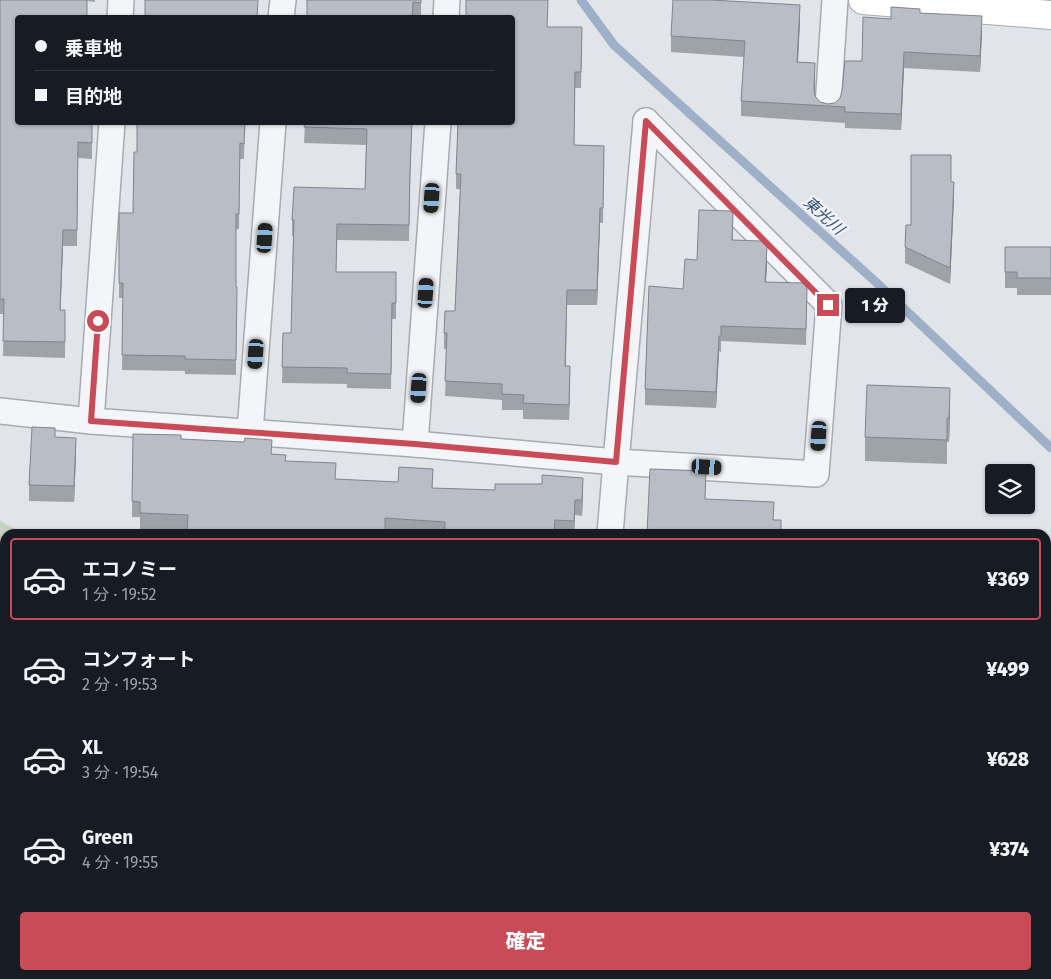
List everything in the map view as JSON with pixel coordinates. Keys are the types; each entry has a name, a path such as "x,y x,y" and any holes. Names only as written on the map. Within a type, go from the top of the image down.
{"street":[{"path":"120,15 121,0"},
{"path":"281,15 283,0"},
{"path":"446,15 447,0"},
{"path":"828,106 835,0"},
{"path":"864,0 1012,6 1051,15"},
{"path":"0,411 91,421 415,444 616,462 816,474 828,305 646,121 616,462 610,529"},
{"path":"91,421 112,125"},
{"path":"250,432 273,125"},
{"path":"415,444 438,125"}],"green space":[{"path":"0,521 15,529 0,529"}],"building":[{"path":"0,0 87,0 87,15 15,15 15,125 92,125 92,143 78,142 77,230 63,230 60,310 65,310 65,342 3,341 4,299 0,299"},
{"path":"145,0 258,0 257,15 145,15"},
{"path":"307,0 421,0 421,3 413,2 412,15 307,15"},
{"path":"466,0 548,0 547,27 582,27 581,72 575,72 574,145 604,146 603,208 600,208 597,290 567,290 565,366 570,366 569,405 523,403 524,395 502,394 502,384 445,381 447,333 444,333 445,311 455,311 461,174 456,174 458,125 515,125 515,15 466,15"},
{"path":"673,0 800,5 797,62 815,63 815,96 820,102 828,104 835,103 840,98 845,61 862,61 863,17 891,19 891,7 920,9 920,13 982,16 980,56 904,52 901,114 845,112 845,107 741,101 745,41 671,36"},
{"path":"137,125 245,125 244,144 240,143 239,214 236,214 236,360 185,359 185,356 122,355 123,283 119,283 119,213 133,213 134,152 137,152"},
{"path":"304,125 412,125 409,225 337,224 336,272 396,272 396,303 392,303 391,374 347,373 347,368 282,367 283,333 291,333 294,187 365,189 367,129 304,127"},
{"path":"911,155 951,155 951,182 954,182 950,268 905,247 906,225 911,225"},
{"path":"699,210 731,211 733,214 732,240 761,241 767,247 765,282 803,283 807,288 806,329 721,326 716,392 645,389 649,286 683,289 685,259 697,260"},
{"path":"1005,247 1051,247 1051,278 1017,278 1017,272 1005,272"},
{"path":"867,385 950,388 947,440 865,437"},
{"path":"32,427 55,428 55,437 76,438 74,486 29,485"},
{"path":"133,434 181,435 181,439 244,442 245,438 272,440 271,454 286,455 285,461 336,463 335,479 398,482 399,467 433,469 432,488 495,490 495,484 542,484 542,475 583,478 582,500 575,500 574,521 555,520 554,529 445,529 445,522 385,518 385,529 187,529 188,515 140,513 140,502 132,501"},
{"path":"650,469 706,471 705,499 774,502 773,520 781,520 781,529 647,529"}],"waterway":[{"name":"東光川","path":"581,0 614,45 878,284 1051,448"}],"route":[{"path":"98,321 91,421 415,444 616,462 646,121 828,305"}]}
